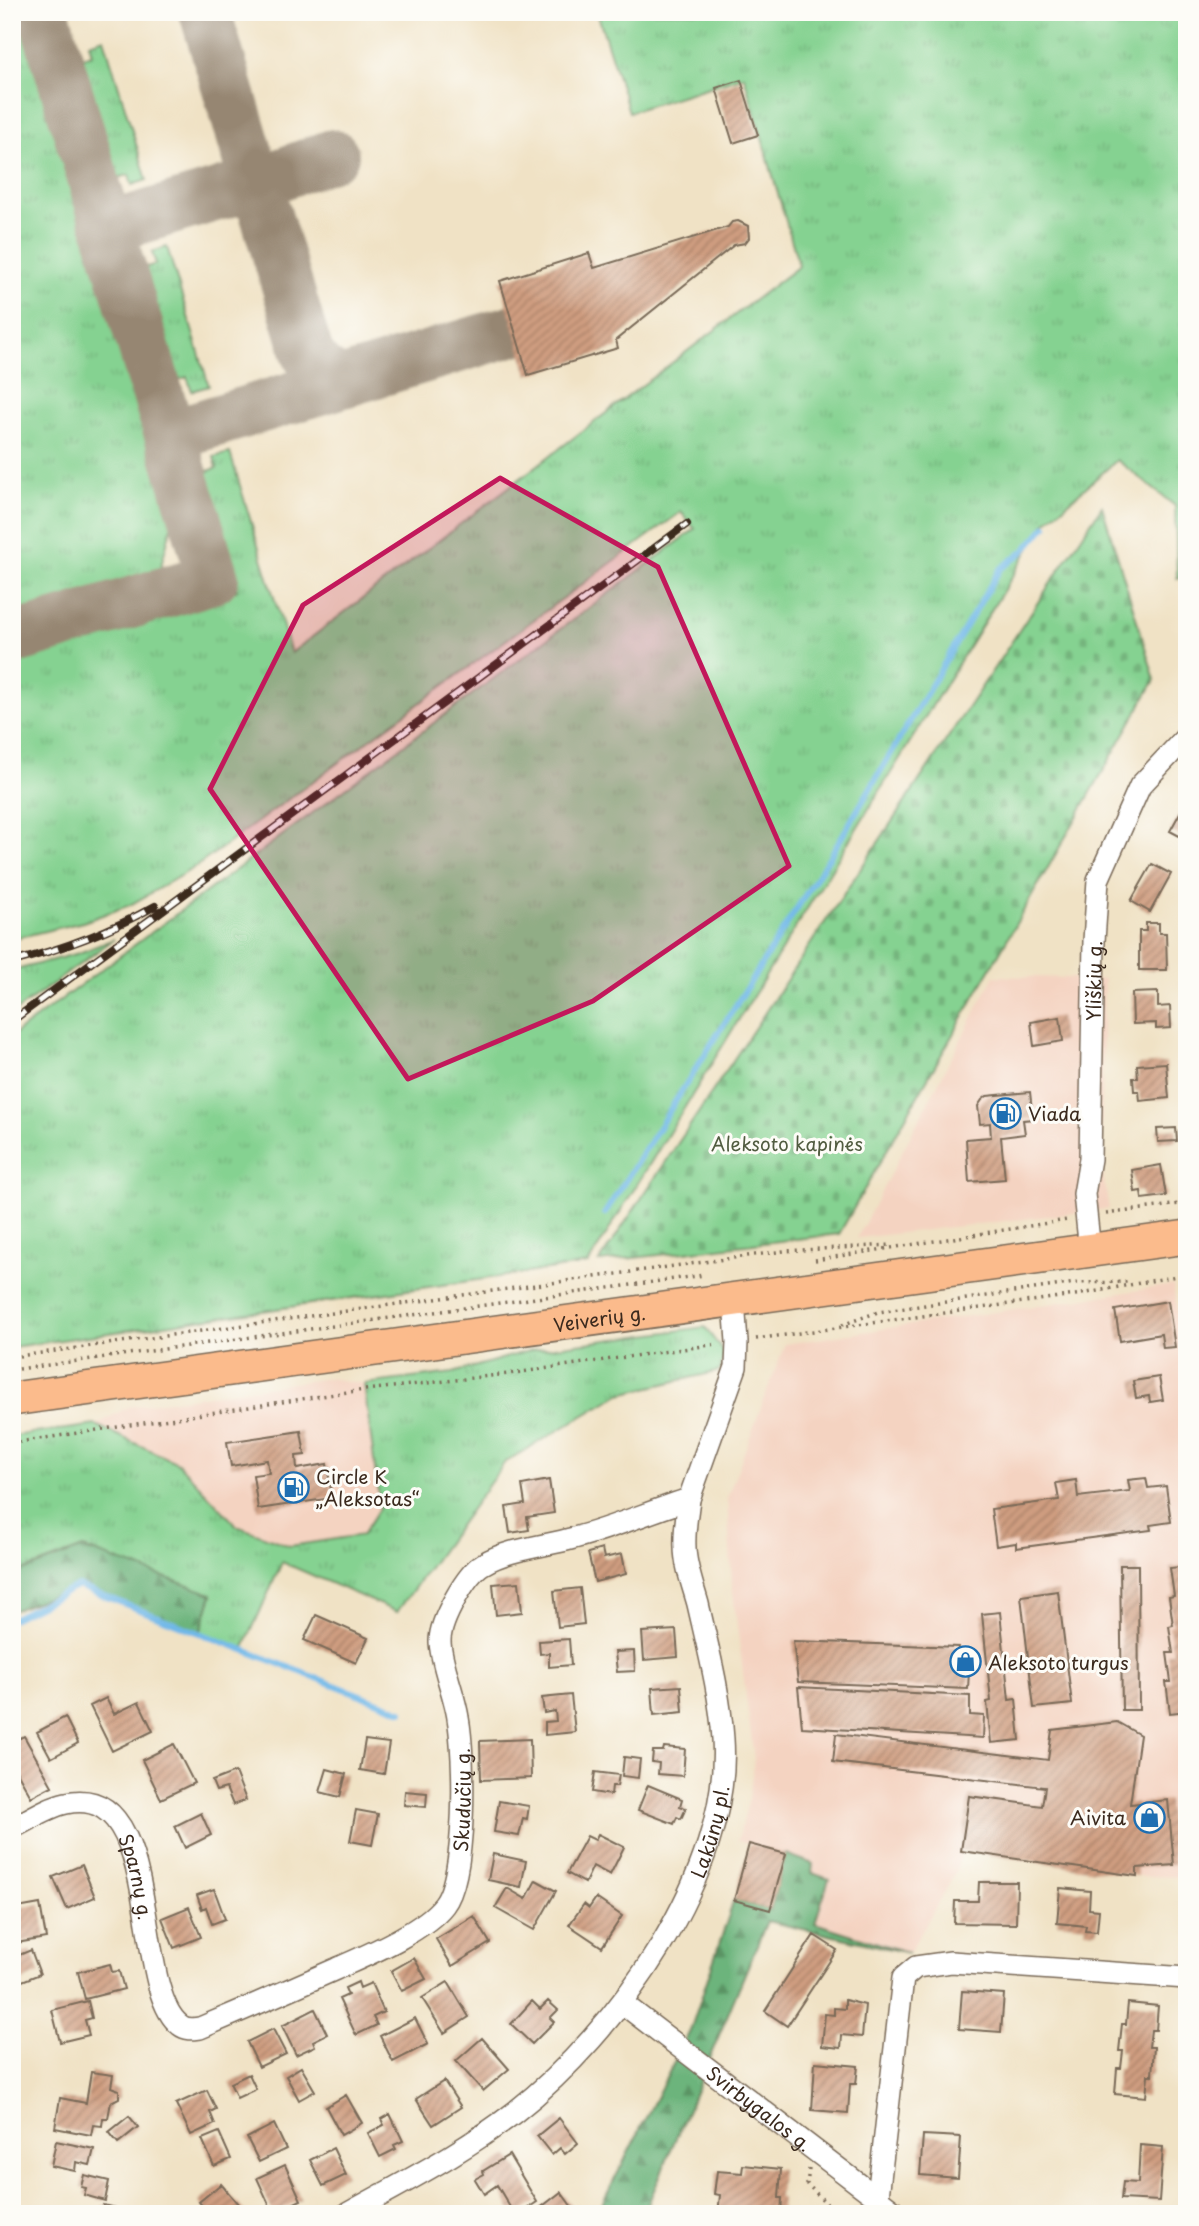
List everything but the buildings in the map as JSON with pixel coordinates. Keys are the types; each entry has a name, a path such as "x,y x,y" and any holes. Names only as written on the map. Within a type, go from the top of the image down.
{"main road":[{"name":"Veiverių g.","path":"12,1399 1187,1237"}],"street":[{"name":"Yliškių g.","path":"1090,1251 1084,1194 1090,1159 1094,941 1098,880 1140,786 1187,736"},
{"name":"Lakūnų pl.","path":"347,2214 458,2151 517,2111 573,2060 622,2003 659,1948 699,1867 711,1832 722,1783 723,1737 715,1678 684,1550 689,1499 736,1367 734,1301"},
{"name":"Skudučių g.","path":"200,2028 397,1940 443,1907 450,1896 455,1881 462,1818 463,1774 459,1720 440,1641 453,1603 481,1565 499,1556 578,1538 689,1499"},
{"name":"Sparnų g.","path":"12,1828 66,1803 85,1802 110,1812 132,1853 161,1997 179,2025 188,2029 200,2028"},
{"path":"876,2206 903,1978 916,1967 951,1962 1187,1978"},
{"name":"Svirbygalos g.","path":"622,2003 814,2150 876,2206 898,2214"}],"path":[{"path":"811,1260 1187,1203"},
{"path":"12,1357 784,1251 881,1244 898,1246"},
{"path":"12,1370 715,1273"},
{"path":"12,1443 348,1392 508,1374 1082,1294 1187,1274"},
{"path":"834,1328 878,1312 1076,1283 1140,1282"},
{"path":"814,2150 807,2184 833,2210"}],"highlighted area":[{"path":"500,478 658,567 789,866 593,1001 408,1079 210,789 303,605"}],"shaded area":[{"path":"994,976 1104,979 1101,1162 1109,1209 857,1238"},
{"name":"Aleksoto turgus","path":"1173,1285 1187,1378 1187,1877 1137,1876 962,1851 955,1874 909,1953 815,1923 811,1873 813,1864 738,1840 749,1799 754,1759 732,1586 727,1498 785,1344"},
{"path":"329,1378 364,1384 380,1507 363,1535 290,1546 237,1525 178,1463 96,1425 128,1407"}],"green space":[{"path":"12,12 24,12 175,513 158,577 12,621"},
{"path":"597,12 1187,12 1187,577 1177,578 1175,506 1117,460 1045,523 588,1264 12,1347 12,1036 695,529 681,512 197,866 130,905 83,922 12,939 12,657 237,590 202,473 217,468 214,457 230,453 291,653 799,266 744,76 629,112"},
{"path":"104,38 147,180 132,185 129,175 113,179 77,59 92,54 89,43"},
{"path":"167,247 209,386 192,391 187,377 174,381 141,269 156,264 152,252"},
{"name":"Aleksoto kapinės","path":"1102,506 1155,680 839,1234 599,1262"},
{"path":"114,939 12,1014 12,971 79,953"},
{"path":"705,1327 724,1353 720,1371 620,1394 505,1462 397,1612 282,1562 243,1650 200,1633 212,1595 83,1548 12,1575 12,1436 96,1425 178,1463 237,1526 290,1546 362,1535 380,1507 364,1384 453,1373 532,1350"},
{"path":"83,1548 212,1594 200,1633 78,1586 12,1611 12,1575"},
{"path":"786,1854 813,1864 812,1873 829,1879 815,1923 909,1953 767,1921 644,2214 597,2214 690,2031 734,1900 770,1910"}],"waterway":[{"path":"605,1213 838,843 1000,569 1024,551 1046,526"},
{"path":"12,1619 78,1586 402,1711"}],"taxiway":[{"path":"12,639 213,578 43,12"},
{"path":"205,12 308,355 319,369 338,383"},
{"path":"108,228 257,183 333,155"},
{"path":"170,435 514,330"}],"railway":[{"path":"12,1021 687,524"},
{"path":"12,962 85,939 155,906"}],"place":[{"name":"Viada","path":"1005,1113"},
{"name":"Circle K „Aleksotas“","path":"293,1487"},
{"name":"Aleksoto turgus","path":"965,1662"},
{"name":"Aivita","path":"1149,1817"}]}
